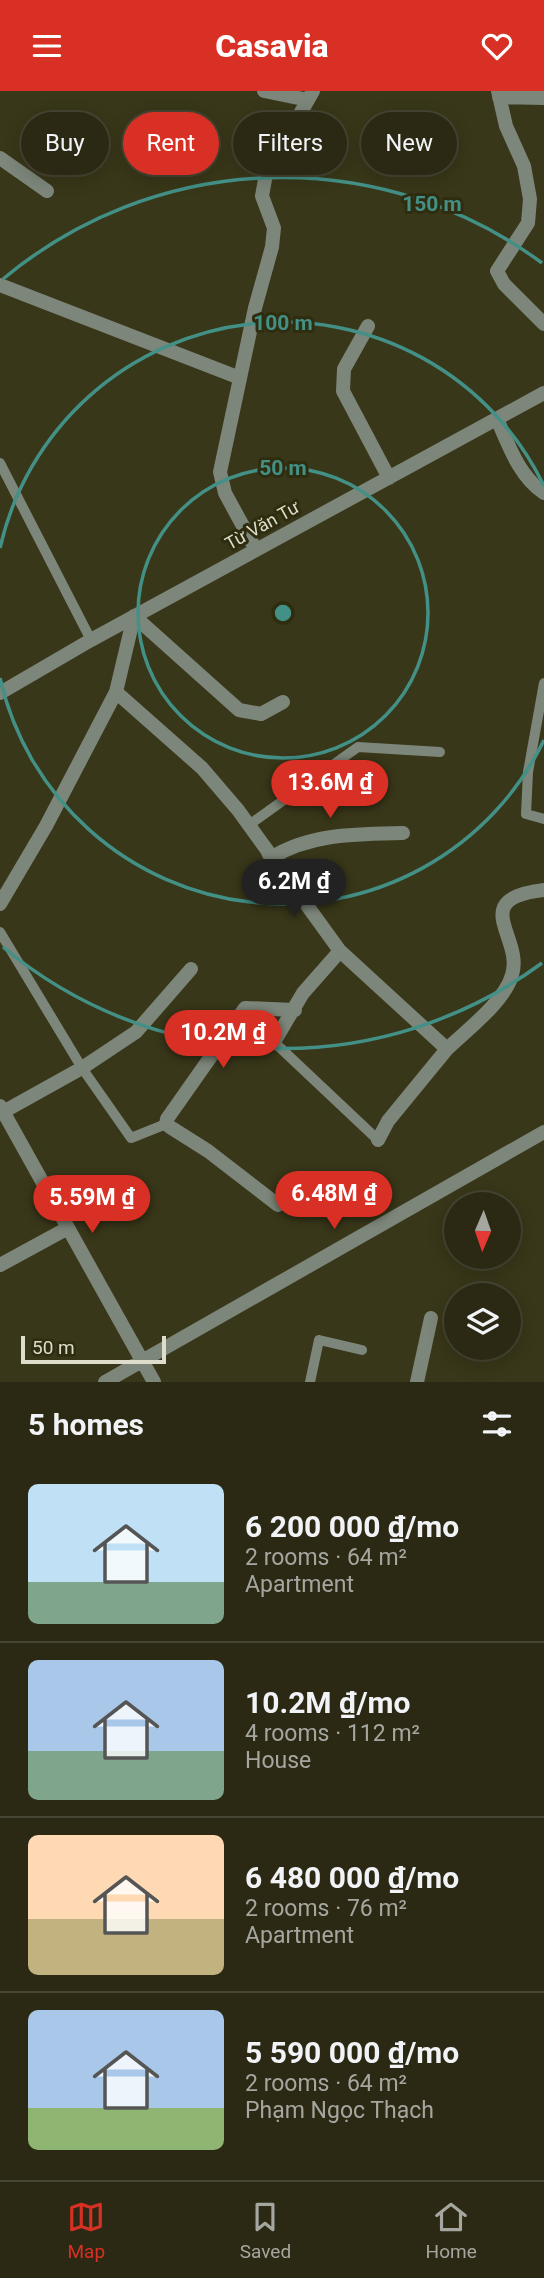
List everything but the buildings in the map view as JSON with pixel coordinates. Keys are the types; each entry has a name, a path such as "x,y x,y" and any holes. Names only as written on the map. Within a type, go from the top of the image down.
{"street":[{"path":"256,550 225,493 220,472 265,267 272,247 274,228 262,196 266,174 310,95 264,91"},
{"path":"544,98 498,94 506,126 524,166 530,199 528,223 497,271 503,284 544,324"},
{"path":"0,158 47,191"},
{"path":"0,285 240,378"},
{"path":"368,326 344,369 343,391 389,478"},
{"name":"Từ Văn Tư","path":"0,693 134,616 544,393"},
{"path":"497,419 516,461 531,484 544,493"},
{"path":"0,904 52,815 116,692 134,616 231,706 261,714 283,702"},
{"path":"116,692 202,768 249,825 340,951 447,1049"},
{"path":"271,858 304,842 356,834 403,833"},
{"path":"378,1140 388,1121 447,1049 506,989 513,974 514,961 502,921 505,906 511,897 544,890"},
{"path":"274,1042 295,1010 303,992 340,951"},
{"path":"154,1382 2,1109 82,1068 136,1032 191,969"},
{"path":"278,1205 208,1151 166,1124 245,1008 295,1010"},
{"path":"105,1382 544,1132"},
{"path":"0,1265 68,1228"},
{"path":"417,1382 431,1318"}],"lane":[{"path":"0,463 91,640"},
{"path":"544,683 528,772 526,814 544,819"},
{"path":"249,825 358,747 440,752"},
{"path":"0,932 82,1068 131,1138 166,1124"},
{"path":"274,1042 378,1140"},
{"path":"310,1382 319,1340 362,1350"}]}
